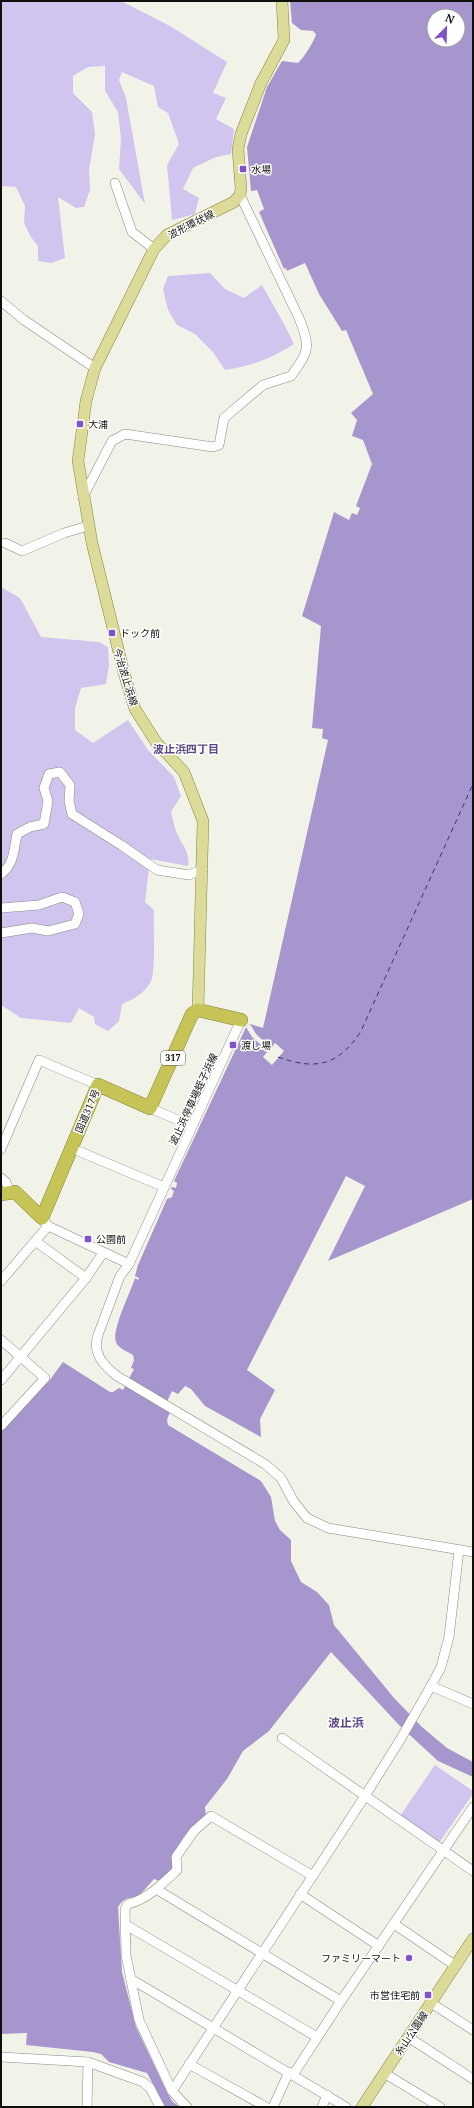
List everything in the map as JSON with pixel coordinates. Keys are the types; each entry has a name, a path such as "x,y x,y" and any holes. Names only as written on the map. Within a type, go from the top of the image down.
{"highway":[{"path":"198,1010 241,1020"},
{"name":"317","path":"150,1108 192,1014 198,1010"},
{"name":"国道317号","path":"45,1222 71,1148 98,1085 150,1108"},
{"path":"5,1192 15,1192 45,1222"}],"main road":[{"path":"240,195 241,188 238,149 241,134 261,83 284,40 282,1"},
{"name":"波形環状線","path":"83,497 78,461 79,449 86,401 95,368 154,249 167,235 234,202 240,195"},
{"name":"今治波止浜線","path":"83,497 88,526 124,673 135,709 156,742 184,772 203,821 203,869 198,1010"},
{"name":"糸山公園線","path":"362,2107 473,1940"}],"street":[{"path":"115,183 132,232 154,249"},
{"path":"83,497 112,441 125,434 214,447 219,445 224,418 263,385 291,376 308,350 306,334 299,318 240,195"},
{"path":"1,301 24,320 95,368"},
{"path":"6,543 22,551 64,533 88,526"},
{"path":"1,874 8,870 12,860 17,834 30,827 44,824 48,801 44,788 49,774 60,772 70,785 69,801 72,814 157,870 189,875 203,869"},
{"path":"1,908 39,905 62,897 75,902 79,914 75,924 48,931 32,928 1,933"},
{"name":"波止浜停車場蛭子浜線","path":"241,1020 129,1264 120,1276 95,1343 96,1352 108,1369 126,1382 265,1464 281,1478 294,1502 307,1518 328,1528 473,1552"},
{"path":"1,1149 39,1060 98,1085"},
{"path":"150,1108 192,1126"},
{"path":"71,1148 164,1187"},
{"path":"1,1178 6,1182 5,1192"},
{"path":"1,1281 35,1241 45,1222 103,1253 129,1264"},
{"path":"35,1241 86,1278"},
{"path":"1,1380 86,1278 103,1253"},
{"path":"1,1340 45,1378 1,1426"},
{"path":"172,2091 214,2028 261,1952 365,1796 414,1716 441,1668 449,1637 459,1550"},
{"path":"431,1686 473,1704"},
{"path":"282,1738 473,1871"},
{"path":"273,2107 291,2074 473,1807"},
{"path":"187,2107 172,2091 139,2020 126,1954 125,1909 128,1904 139,1901 156,1889 177,1870 176,1857 194,1831 211,1816 313,1876"},
{"path":"156,1889 341,2001"},
{"path":"300,1894 379,1946"},
{"path":"394,1924 456,1966"},
{"path":"126,1925 317,2037"},
{"path":"131,1980 346,2107"},
{"path":"431,2003 473,2030"},
{"path":"408,2037 473,2079"},
{"path":"1,2057 88,2062 143,2082 150,2088 160,2107"},
{"path":"87,2107 88,2062"},
{"path":"189,2064 266,2107"},
{"path":"384,2074 440,2107"},
{"path":"322,2107 327,2095"}],"shaded area":[{"path":"1,1 121,1 170,26 227,62 213,93 226,98 216,119 234,129 231,154 216,157 193,168 183,189 199,198 195,214 172,220 167,165 179,144 168,113 158,107 154,86 122,72 119,80 126,98 145,204 119,169 121,139 118,112 105,91 105,66 88,67 73,76 73,93 92,112 95,135 89,170 90,190 84,207 76,208 58,197 65,258 51,263 38,261 38,246 31,237 24,223 25,206 16,187 1,186"},
{"path":"290,1 473,1 473,1199 328,1261 365,1186 346,1176 247,1370 275,1390 260,1419 261,1437 205,1406 191,1389 185,1386 178,1394 172,1391 164,1408 170,1412 167,1420 168,1425 261,1481 271,1497 275,1521 280,1530 291,1540 291,1561 301,1582 317,1592 329,1605 334,1625 394,1698 422,1727 447,1748 473,1762 473,1777 438,1761 399,1725 331,1652 269,1731 243,1751 227,1779 205,1807 206,1816 185,1835 172,1855 173,1868 160,1881 154,1879 138,1897 126,1899 118,1907 122,1972 136,2027 169,2096 173,2102 180,2107 165,2107 147,2073 109,2062 101,2054 93,2052 26,2045 27,2033 1,2034 1,1429 49,1381 63,1362 110,1392 113,1392 119,1388 123,1390 134,1369 131,1368 134,1360 133,1355 121,1348 116,1342 116,1329 135,1278 138,1280 139,1278 135,1276 138,1265 167,1199 172,1197 174,1191 171,1189 172,1187 176,1188 177,1183 174,1181 246,1027 250,1024 263,1028 328,740 322,738 323,729 312,728 321,626 302,616 334,512 349,520 352,513 357,515 360,508 356,506 372,464 363,440 352,436 357,420 351,413 373,394 346,330 342,331 319,294 305,263 287,271 286,268 284,269 259,212 264,209 257,190 251,191 247,147 267,87 282,61 298,63 303,58 316,34 313,31 301,30 292,23"},
{"path":"210,273 225,289 244,298 262,285 294,344 261,361 225,370 213,352 195,334 177,325 168,310 163,289 168,276"},
{"path":"1,587 20,598 41,637 99,642 108,647 109,665 106,684 81,688 75,708 75,730 93,743 128,720 148,750 174,777 181,796 171,812 177,834 187,853 188,866 150,859 145,902 154,910 153,975 149,985 142,992 135,998 122,1004 119,1021 108,1031 95,1024 94,1017 79,1008 71,1023 21,1018 1,1005"},
{"path":"435,1765 473,1791 473,1794 439,1843 400,1816"}],"pier":[{"path":"250,1024 256,1034 271,1048 275,1043 284,1051 272,1065 263,1057 268,1051 252,1037 246,1027"}],"ferry route":[{"path":"278,1057 304,1064 326,1062 335,1058 344,1051 361,1031 473,784"}],"place":[{"name":"水場","path":"243,169"},
{"name":"大浦","path":"80,424"},
{"name":"ドック前","path":"112,633"},
{"name":"渡し場","path":"233,1045"},
{"name":"公園前","path":"88,1239"},
{"name":"ファミリーマート","path":"409,1958"},
{"name":"市営住宅前","path":"428,1995"}],"district":[{"name":"波止浜四丁目","path":"186,749"},
{"name":"波止浜","path":"346,1723"}]}
